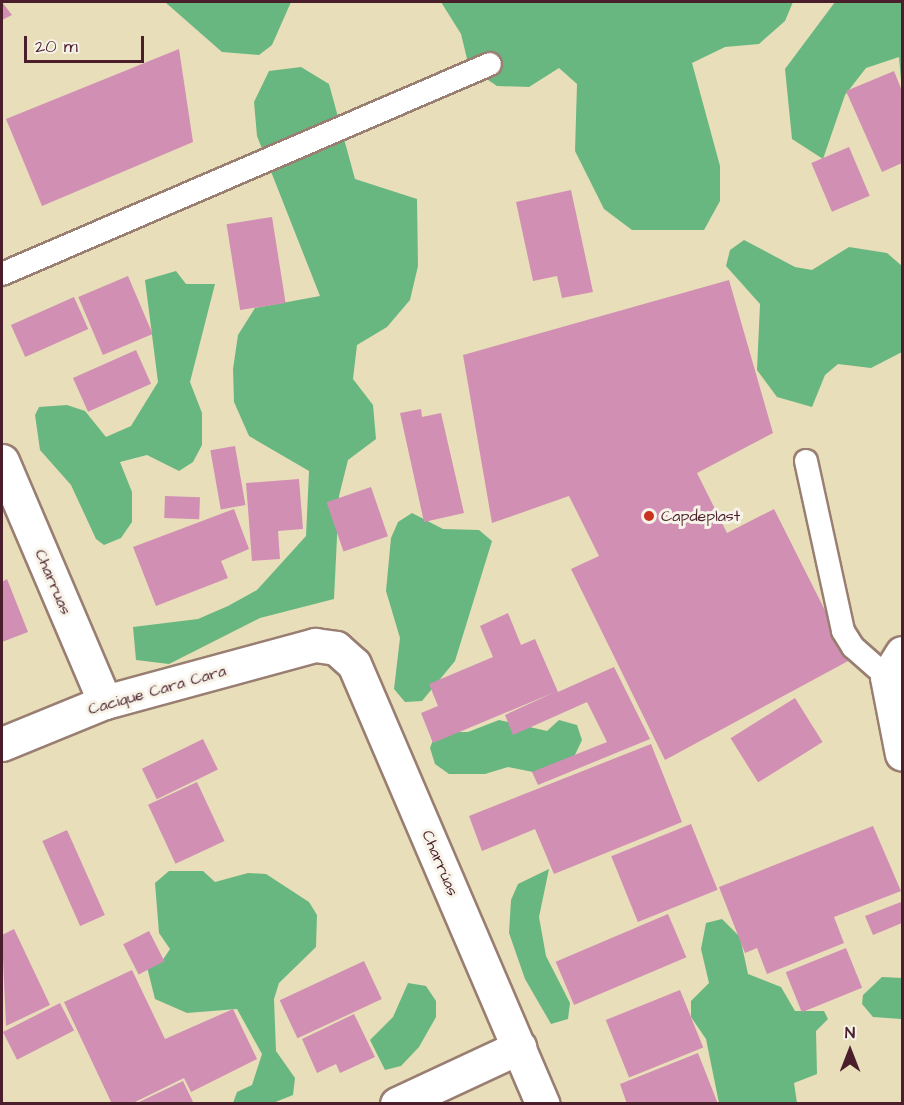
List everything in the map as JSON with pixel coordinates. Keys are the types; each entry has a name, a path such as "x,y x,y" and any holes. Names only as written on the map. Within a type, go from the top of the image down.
{"street":[{"name":"Charruas","path":"2,461 105,702"},
{"name":"Cacique Cara Cara","path":"2,744 105,702 315,645"},
{"name":"Charrúas","path":"315,645 336,648 354,664 543,1104"},
{"path":"895,665 903,754"},
{"path":"396,1104 519,1047"}],"lane":[{"path":"2,274 490,64"},
{"path":"806,461 843,631 853,647 895,665"}],"green space":[{"path":"165,2 291,2 272,45 259,55 222,52"},
{"path":"441,2 793,2 785,21 759,44 725,47 692,63 720,166 720,201 704,230 632,230 604,209 575,151 577,84 559,68 529,87 497,86 469,67 461,34"},
{"path":"835,2 902,2 902,92 899,57 866,68 845,95 823,159 792,139 785,69"},
{"path":"301,67 329,84 355,179 417,199 418,266 410,300 387,327 357,345 353,379 373,405 376,439 348,460 339,496 334,599 260,618 169,664 136,660 133,627 198,619 228,606 257,590 306,536 309,471 249,436 234,402 233,369 238,335 255,308 320,296 257,136 254,102 269,71"},
{"path":"744,240 795,267 812,270 849,247 887,253 902,266 902,352 871,368 838,364 825,375 812,407 777,397 757,370 760,304 726,266 730,250"},
{"path":"176,271 186,284 215,284 190,382 202,413 202,445 193,462 179,471 147,455 120,462 132,492 132,522 121,538 104,545 96,539 71,485 40,450 35,415 39,407 67,405 85,411 106,437 131,426 158,382 145,280"},
{"path":"412,513 443,529 479,530 492,541 455,661 422,701 405,702 394,689 400,638 386,591 391,538 398,522"},
{"path":"499,720 547,731 559,720 577,725 582,740 573,759 543,774 508,767 485,774 449,774 435,764 430,748 436,732 468,732"},
{"path":"549,869 539,917 546,956 570,1003 568,1019 551,1024 525,979 509,933 511,900 518,884"},
{"path":"169,871 203,871 215,882 248,873 266,874 309,902 317,915 316,947 279,983 274,999 276,1051 295,1078 293,1095 273,1103 233,1103 237,1092 252,1085 262,1054 237,1009 187,1013 155,999 147,967 162,961 170,949 159,933 155,883"},
{"path":"722,919 740,937 748,974 781,987 795,1011 824,1011 828,1019 816,1031 817,1074 794,1083 797,1103 719,1103 706,1039 691,1017 691,1001 709,983 701,949 706,923"},
{"path":"882,977 902,978 901,1019 873,1017 862,1004 863,995"},
{"path":"408,983 426,986 436,1001 436,1017 419,1047 401,1066 385,1070 370,1040 393,1017"}],"building":[{"path":"2,2 12,15 2,20"},
{"path":"179,49 193,142 42,206 6,119"},
{"path":"894,71 902,91 902,163 882,172 846,91"},
{"path":"849,147 870,196 832,212 811,163"},
{"path":"571,190 593,292 562,298 557,276 533,281 516,202"},
{"path":"272,217 286,303 240,310 227,224"},
{"path":"128,276 153,334 103,355 78,297"},
{"name":"Capdeplast","path":"729,280 773,433 697,473 727,533 774,509 850,660 665,760 571,569 599,556 569,496 492,523 463,355"},
{"path":"74,297 88,329 25,357 11,325"},
{"path":"136,350 151,384 88,412 73,378"},
{"path":"421,409 422,417 441,413 464,513 424,522 400,413"},
{"path":"235,446 245,505 221,509 210,450"},
{"path":"299,479 303,529 278,531 280,559 252,561 246,483"},
{"path":"371,487 388,536 343,551 327,502"},
{"path":"165,496 200,497 199,519 164,518"},
{"path":"234,509 249,549 221,561 228,578 156,606 133,547"},
{"path":"7,579 28,632 2,642 2,582"},
{"path":"508,613 521,645 535,639 558,692 614,667 650,739 538,785 532,772 607,742 587,702 513,735 505,715 555,692 433,743 421,713 438,706 429,684 493,657 480,626"},
{"path":"795,698 823,742 758,782 731,738"},
{"path":"203,739 218,770 157,799 142,769"},
{"path":"651,744 682,822 554,874 535,829 482,851 469,816"},
{"path":"197,782 224,841 176,864 148,805"},
{"path":"691,824 718,890 638,922 611,856"},
{"path":"873,826 901,891 834,917 844,943 767,974 757,948 745,953 719,887"},
{"path":"67,830 105,915 80,926 42,841"},
{"path":"901,902 902,923 873,935 865,916"},
{"path":"668,914 686,957 574,1005 556,962"},
{"path":"14,929 50,1005 6,1026 2,935"},
{"path":"149,931 164,961 139,974 123,944"},
{"path":"846,948 862,988 802,1012 786,972"},
{"path":"364,961 382,999 297,1038 280,1000"},
{"path":"132,970 165,1039 233,1009 257,1059 191,1092 184,1078 131,1104 112,1104 64,1002"},
{"path":"680,990 703,1047 629,1077 606,1020"},
{"path":"60,1003 74,1031 17,1060 3,1032"},
{"path":"354,1014 375,1057 340,1073 336,1064 317,1073 302,1039"},
{"path":"698,1053 718,1104 627,1104 620,1084"},
{"path":"183,1081 194,1104 135,1104"}],"place":[{"name":"Capdeplast","path":"649,516"}]}
